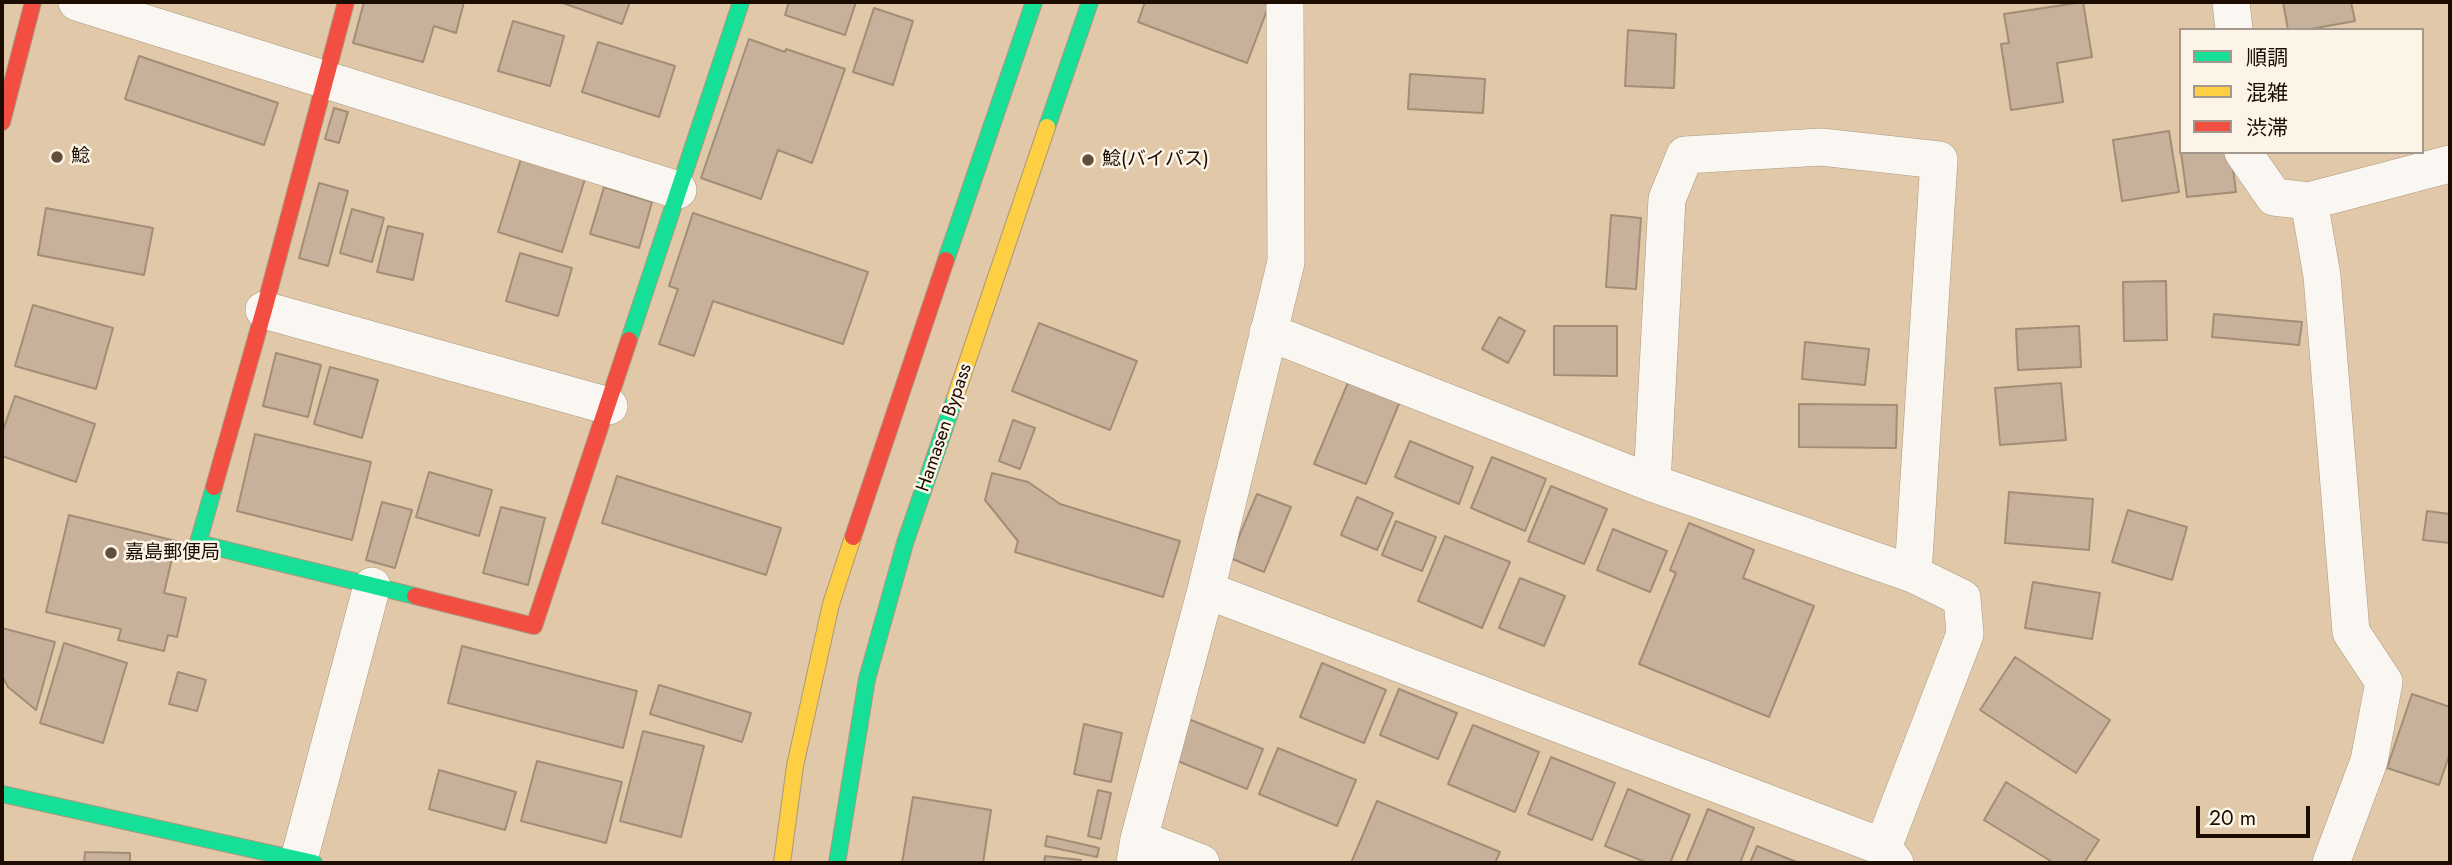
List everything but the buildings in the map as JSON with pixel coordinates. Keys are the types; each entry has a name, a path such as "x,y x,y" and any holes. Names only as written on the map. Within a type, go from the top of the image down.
{"main road":[{"path":"2,122 33,2"},
{"path":"346,2 264,310 198,543 534,626 741,2"},
{"path":"782,863 795,766 831,604 1034,2"},
{"name":"Hamasen Bypass","path":"837,863 867,679 905,543 1090,2"},
{"path":"2,794 304,862"}],"street":[{"path":"77,2 678,190"},
{"path":"1200,863 1137,851 1206,590 1286,262 1285,2"},
{"path":"2231,2 2234,28"},
{"path":"1652,483 1667,199 1685,155 1821,146 1939,160 1913,574"},
{"path":"2245,154 2274,197 2309,201 2450,164"},
{"path":"2309,201 2322,276 2351,632 2384,682 2369,761 2331,863"},
{"path":"264,310 608,406"},
{"path":"1206,590 1889,855 1965,634 1962,598 1913,574 1652,483 1268,332"},
{"path":"304,862 372,586"}],"traffic: fast":[{"path":"629,340 741,2"},
{"path":"946,260 1034,2"},
{"path":"1047,127 1090,2"},
{"path":"837,863 867,679 905,543 955,398"},
{"path":"214,487 198,543 415,596"},
{"path":"2,794 314,863"}],"traffic: slow":[{"path":"955,398 1047,127"},
{"path":"782,863 795,766 831,604 853,537"}],"traffic: jam":[{"path":"2,122 33,2"},
{"path":"214,487 346,2"},
{"path":"853,537 946,260"},
{"path":"415,596 534,626 629,340"}],"place":[{"name":"鯰","path":"57,157"},
{"name":"鯰(バイパス)","path":"1088,160"},
{"name":"嘉島郵便局","path":"111,553"}]}
